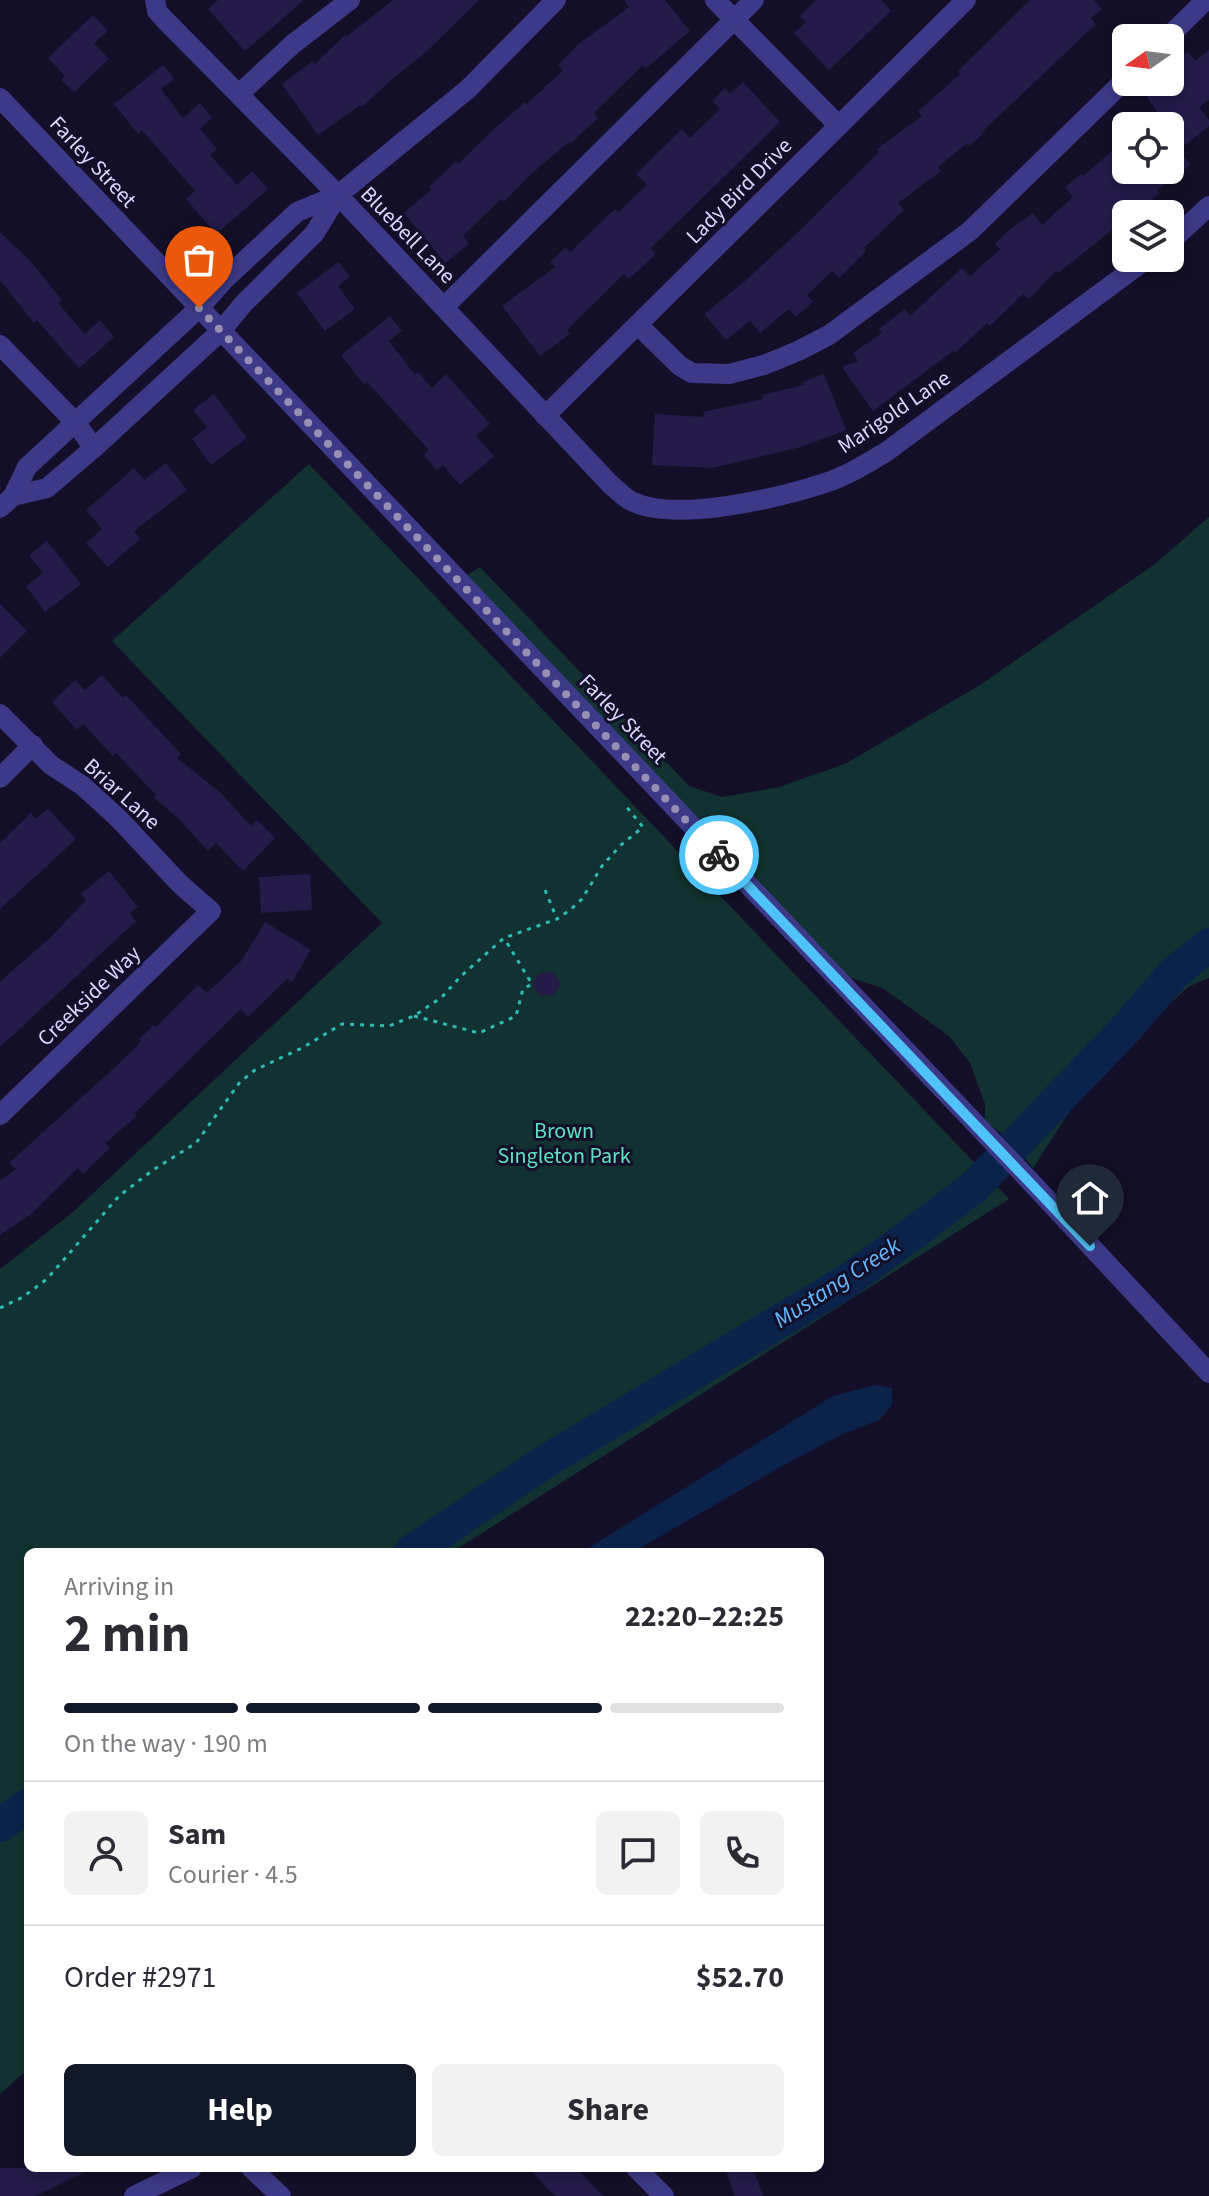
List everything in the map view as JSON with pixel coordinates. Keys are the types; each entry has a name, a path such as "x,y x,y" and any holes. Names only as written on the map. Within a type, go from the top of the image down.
{"street":[{"path":"239,94 293,44 350,0"},
{"path":"6,502 27,467 199,308 224,280 297,212 338,195 468,89 556,0"},
{"path":"715,0 839,126"},
{"path":"444,307 754,0"},
{"name":"Lady Bird Drive","path":"545,416 966,0"},
{"path":"1181,24 1206,0"},
{"name":"Bluebell Lane","path":"154,1 164,19 338,195 610,484 630,500"},
{"path":"638,325 680,366 692,373 729,374 764,365 798,351 829,335 970,231 1112,93"},
{"name":"Farley Street","path":"0,98 1209,1373"},
{"path":"6,502 47,488 221,331 244,303 314,234 338,195"},
{"path":"1184,229 1209,206"},
{"name":"Marigold Lane","path":"630,500 654,508 718,508 825,483 857,469 910,434 1129,272"},
{"path":"0,345 74,421 94,448"},
{"name":"Briar Lane","path":"0,714 51,765 83,786 119,819 180,884 211,911"},
{"path":"0,778 33,745"},
{"name":"Creekside Way","path":"0,1115 211,911"},
{"path":"134,2196 184,2172"},
{"path":"255,2172 281,2196"},
{"path":"640,2172 664,2196"}],"path":[{"path":"0,1308 23,1297 47,1279 119,1196 196,1143 240,1082 255,1070 302,1048 342,1024 389,1026 414,1016 442,997 504,938 557,919 582,899 602,866 643,827 625,805"},
{"path":"545,890 557,919"},
{"path":"414,1016 479,1033 516,1016 523,989 532,984 504,938"}],"green space":[{"name":"Brown Singleton Park","path":"309,464 1009,1199 458,1548 24,1548 24,2073 0,2094 0,1269 72,1213 382,923 112,641"},
{"path":"1209,517 1209,978 1188,987 1152,1020 1111,1035 1081,1094 1033,1168 1011,1141 985,1121 985,1104 970,1063 949,1036 884,989 843,975 471,585 467,575 480,567 689,786 722,797 779,787 845,764 980,685 1155,564"}],"water":[{"path":"875,1385 892,1388 892,1405 879,1420 843,1434 791,1461 640,1548 588,1548 833,1396"}],"building":[{"path":"218,0 304,0 245,51 208,9"},
{"path":"393,0 479,0 426,52 362,107 360,105 318,135 282,84 313,61 315,64 345,35"},
{"path":"624,0 665,0 690,31 645,69 643,65 594,113 598,118 530,175 504,202 501,199 463,236 469,244 445,263 404,213 431,190 429,187 456,161 458,164 563,70 558,65 580,43 629,7"},
{"path":"816,0 881,0 891,11 829,70 794,33 806,22 800,16"},
{"path":"1030,0 1094,0 1102,9 1091,18 1096,24 984,133 969,146 967,143 938,167 941,171 898,203 904,210 864,248 866,251 839,278 832,271 807,295 813,302 796,317 789,309 760,333 750,321 726,340 704,314 796,234 879,152 877,149 922,116 918,111 960,74 958,71"},
{"path":"93,15 108,31 94,43 109,59 74,92 61,80 65,76 48,58"},
{"path":"1209,50 1209,100 1199,107 1209,120 1209,126 1184,146 1184,112 1156,112 1147,97 1184,96 1184,55 1188,52 1195,61"},
{"path":"163,65 174,79 161,89 183,118 200,103 212,118 200,129 217,149 210,155 237,185 252,171 268,189 216,234 186,199 195,191 142,130 138,134 114,104"},
{"path":"743,82 780,122 651,248 656,254 629,279 624,274 567,330 570,334 540,356 502,306 555,267 550,262 566,247 570,252 615,209 618,212 647,185 636,174 682,129 690,138 720,109 712,101 725,88 730,94"},
{"path":"1112,151 1112,184 1165,184 1157,190 1160,193 1152,200 1112,200 1112,230 1058,273 1056,271 1029,299 1023,294 990,326 987,323 955,353 953,351 873,411 842,367 858,361 853,353 882,333 879,329 905,309 910,316 962,268 970,276 1000,249 995,244 1009,230 1033,213 1042,225 1073,197 1065,187 1081,174 1083,176"},
{"path":"1184,156 1191,165 1184,170"},
{"path":"0,232 30,261 62,300 58,303 85,334 100,320 114,337 79,368 37,320 34,323 0,280"},
{"path":"339,262 350,277 338,286 355,309 325,331 297,293"},
{"path":"390,316 402,331 389,341 415,375 418,372 432,388 446,374 490,424 476,436 494,456 460,485 443,465 437,470 424,455 429,450 367,382 364,385 341,355"},
{"path":"824,374 846,430 801,447 712,468 652,465 655,414 704,417 703,412 763,399 762,395 804,385 803,382"},
{"path":"214,394 247,438 211,465 192,439 207,427 193,410"},
{"path":"166,463 187,490 134,531 140,539 108,567 86,543 102,529 86,510 134,468 144,480"},
{"path":"47,541 81,584 45,612 26,586 43,573 29,555"},
{"path":"0,604 27,631 0,658"},
{"path":"102,675 123,698 126,695 181,754 177,758 220,792 251,826 257,820 275,838 243,871 216,843 208,851 177,817 154,798 156,795 116,753 113,756 83,724 77,730 52,702 75,680 85,690"},
{"path":"48,809 76,839 0,909 0,843 31,813 36,819"},
{"path":"109,871 138,907 130,913 136,921 0,1047 0,982 52,936 86,900 81,894"},
{"path":"310,874 312,910 261,913 259,877"},
{"path":"265,922 311,950 292,982 287,979 248,1017 241,1009 135,1113 137,1116 105,1143 110,1148 83,1174 78,1168 31,1214 0,1235 0,1180 16,1169 9,1163 112,1070 141,1042 139,1039 154,1025 156,1027 198,985 207,993 242,960"},
{"path":"553,972 560,984 554,995 540,996 532,985 539,973"},
{"path":"0,2168 24,2168 24,2172 86,2172 35,2196 0,2196"},
{"path":"532,2172 580,2172 603,2196 555,2196"},
{"path":"726,2172 754,2172 763,2196 735,2196"}],"waterway":[{"name":"Mustang Creek","path":"417,1548 546,1461 847,1281 924,1225 975,1186 1121,1034 1174,973 1209,945"},
{"name":"Mustang Creek","path":"0,1825 24,1808"}],"way so far":[{"path":"199,308 719,855"}],"route":[{"path":"719,855 1090,1246"}]}
